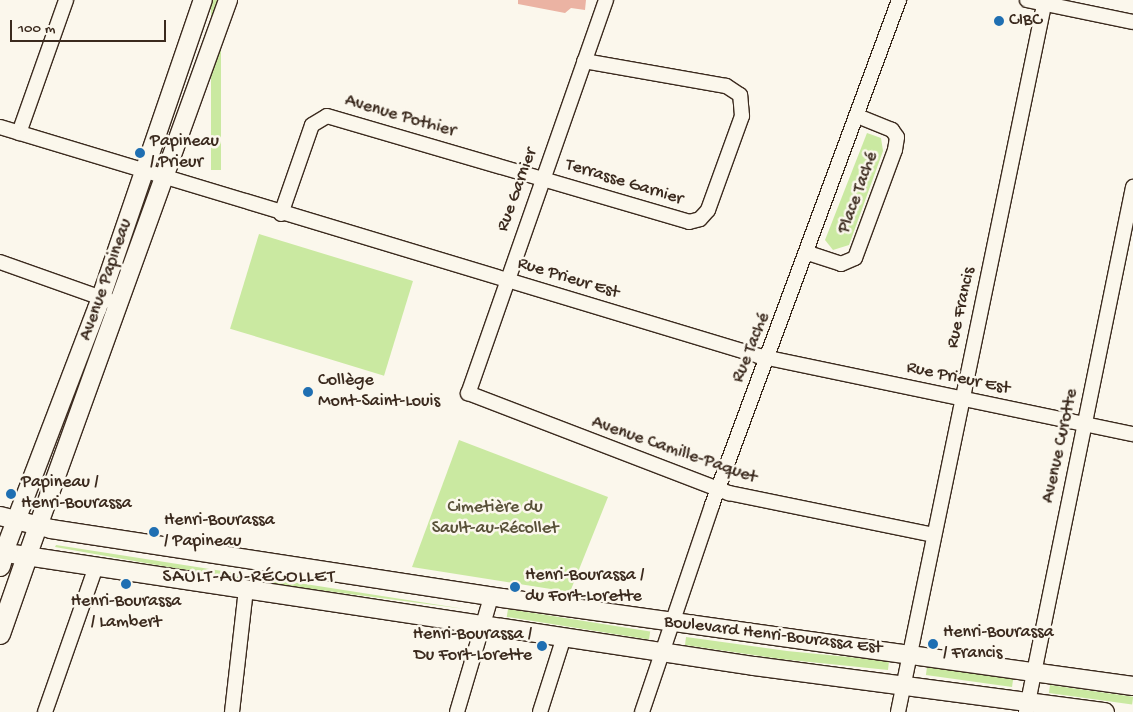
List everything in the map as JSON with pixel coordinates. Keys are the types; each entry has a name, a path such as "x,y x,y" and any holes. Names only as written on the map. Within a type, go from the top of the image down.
{"highway":[{"path":"0,634 28,554"}],"main road":[{"name":"Avenue Papineau","path":"1,556 8,518 101,298 142,171 203,0"},
{"name":"Avenue Papineau","path":"28,554 120,304 228,0"},
{"name":"Boulevard Henri-Bourassa Est","path":"8,518 39,526 671,624 910,654 1133,686"},
{"name":"Boulevard Henri-Bourassa Est","path":"1,556 28,554 246,590 663,652 904,682 1027,706 1105,712"}],"street":[{"path":"19,133 66,0"},
{"name":"Rue Garnier","path":"468,393 506,280 606,0"},
{"name":"Rue Taché","path":"642,712 718,490 808,253 899,0"},
{"path":"1027,0 1133,22"},
{"name":"Rue Francis","path":"898,712 1044,2"},
{"name":"Terrasse Garnier","path":"542,178 695,222 707,213 735,135 744,105 732,88 584,61"},
{"name":"Avenue Pothier","path":"280,214 311,128 324,116 542,178"},
{"name":"Place Taché","path":"808,253 847,263 857,255 865,234 897,140 890,128 857,116"},
{"name":"Rue Prieur Est","path":"0,127 142,171 165,176 280,214 768,358 1133,434"},
{"name":"Avenue Curotte","path":"1027,706 1133,187"},
{"path":"0,262 120,304"},
{"name":"Avenue Camille-Paquet","path":"468,393 718,490 934,535"},
{"path":"44,712 96,566"},
{"path":"232,712 246,590"},
{"path":"457,712 491,597"},
{"path":"540,712 564,637"}],"green space":[{"path":"211,0 221,0 221,170 211,170"},
{"path":"867,133 881,138 883,151 849,245 833,250 825,240"},
{"path":"259,234 413,281 384,376 230,329"},
{"name":"Cimetière du Sault-au-Récollet","path":"459,440 608,497 570,592 412,567"},
{"path":"56,545 465,609 242,580 55,547"},
{"path":"508,609 650,632 649,639 507,617"},
{"path":"686,637 787,651 889,661 888,670 781,659 685,645"},
{"path":"927,667 1013,679 1012,687 926,675"},
{"path":"1050,685 1133,697 1132,705 1049,693"}],"building":[{"path":"518,0 586,0 585,10 571,8 565,13 518,4"}],"place":[{"name":"CIBC","path":"999,21"},
{"name":"Papineau / Prieur","path":"140,153"},
{"name":"Collège Mont-Saint-Louis","path":"308,392"},
{"name":"Papineau / Henri-Bourassa","path":"11,494"},
{"name":"Henri-Bourassa / Papineau","path":"154,532"},
{"name":"Henri-Bourassa / Lambert","path":"126,584"},
{"name":"Henri-Bourassa / du Fort-Lorette","path":"515,587"},
{"name":"Henri-Bourassa / Francis","path":"933,644"},
{"name":"Henri-Bourassa / Du Fort-Lorette","path":"542,646"}],"district":[{"name":"SAULT-AU-RÉCOLLET","path":"249,578"}]}
